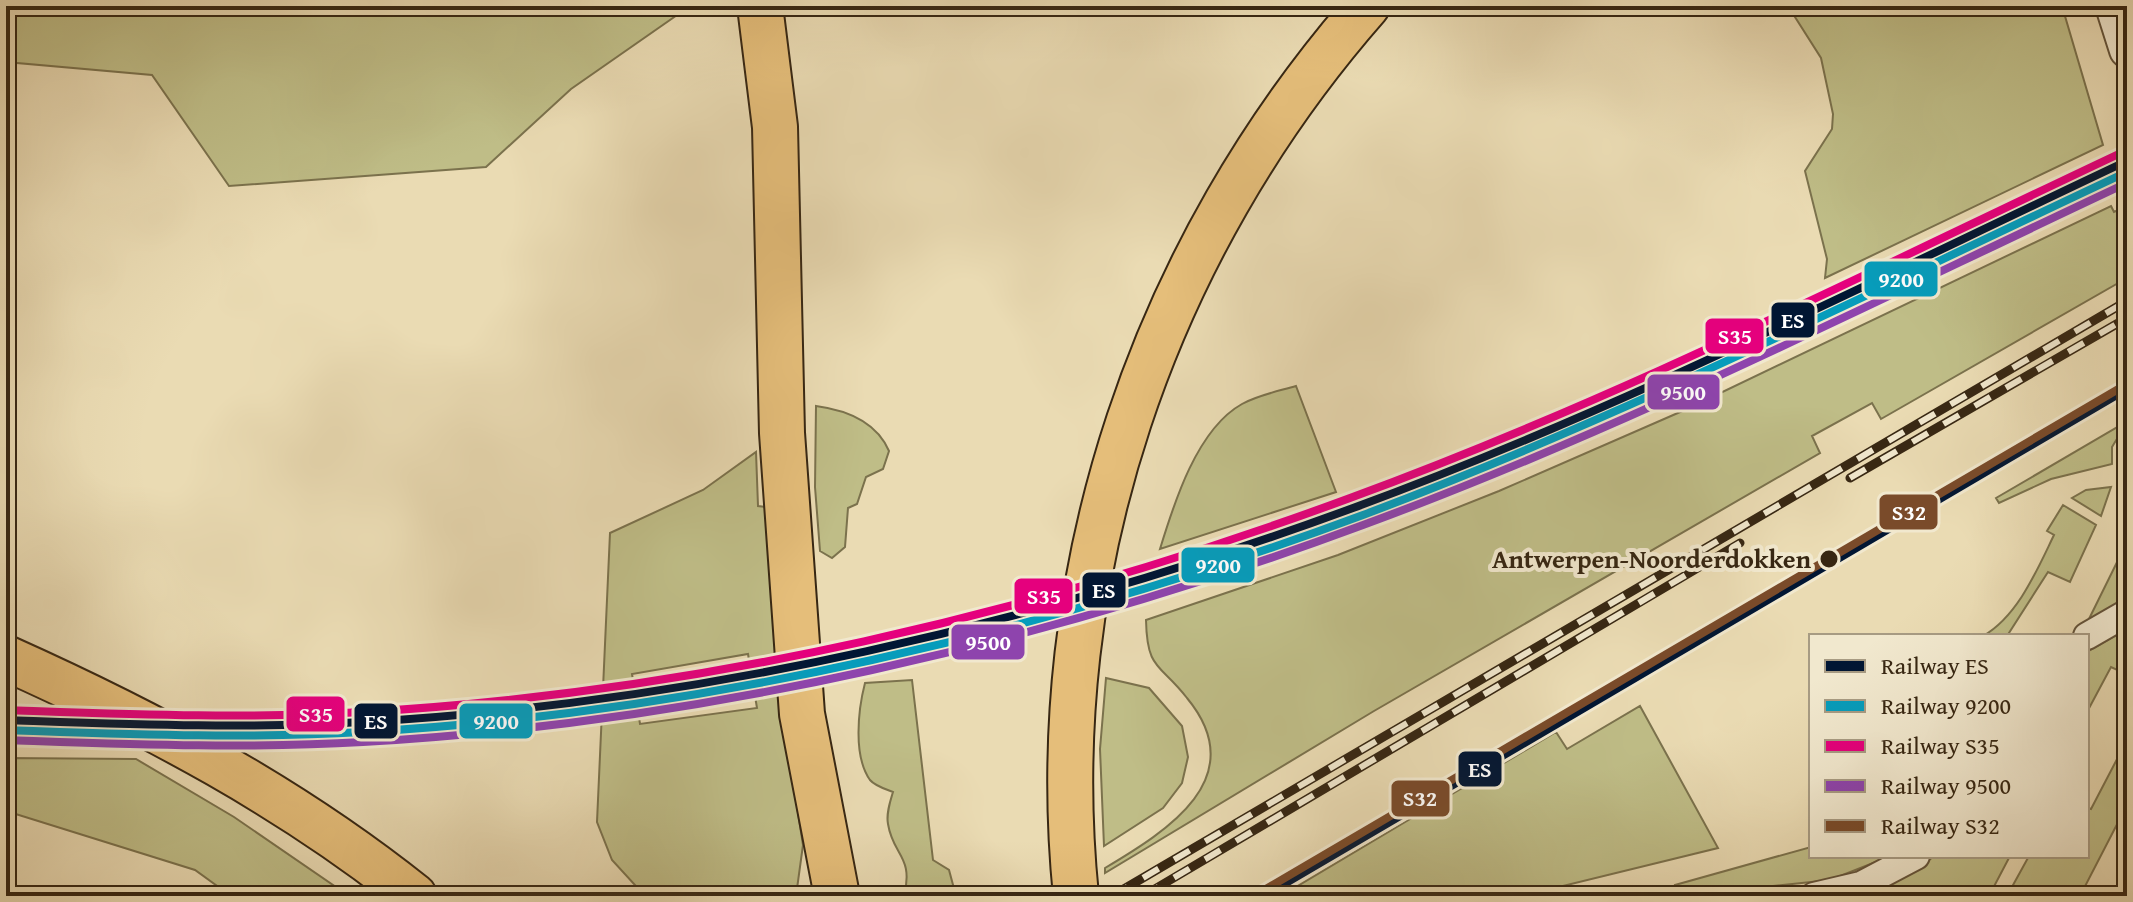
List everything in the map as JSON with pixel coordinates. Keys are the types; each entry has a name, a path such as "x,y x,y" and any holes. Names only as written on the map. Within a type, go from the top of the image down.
{"highway":[{"path":"760,6 775,127 787,494 802,714 837,896"},
{"path":"1076,896 1070,842 1071,725 1085,600 1098,527 1133,403 1186,274 1256,149 1289,101 1367,6"},
{"path":"6,658 120,710 199,751 328,833 414,896"}],"street":[{"path":"2113,6 2127,50"},
{"path":"2089,635 2127,613"},
{"path":"1814,896 1861,885 1912,858"}],"shaded area":[{"path":"6,6 690,6 571,89 486,167 229,186 152,75 6,62"},
{"path":"1788,6 2062,6 2103,145 1825,278 1827,259 1805,171 1832,129 1833,114 1821,58"},
{"path":"2111,206 2114,212 2127,206 2127,278 1881,419 1872,403 1812,436 1820,453 1374,711 1105,873 1105,868 1176,819 1194,799 1206,777 1211,753 1205,727 1187,698 1152,658 1146,620 1338,555 1499,491 1687,409"},
{"path":"1296,386 1336,492 1160,549 1180,489 1212,431 1242,404"},
{"path":"816,406 838,410 859,419 876,432 889,451 883,469 866,477 857,504 848,508 845,547 832,558 820,551 815,487"},
{"path":"2121,425 2123,429 2112,447 2112,464 2051,479 1999,503 1996,498"},
{"path":"756,452 758,506 766,507 783,716 803,845 796,896 645,896 612,860 597,822 610,533 703,490","holes":["748,654 757,708 640,724 632,674"]},
{"path":"2111,487 2101,516 2072,498 2086,490"},
{"path":"2063,505 2096,525 2070,582 2048,572 2008,634 1986,634 2006,617 2025,591 2054,535 2047,531"},
{"path":"2125,546 2127,599 2087,623"},
{"path":"2127,629 2127,668 2124,673 2111,667 2089,708 2089,651"},
{"path":"1106,678 1149,688 1182,726 1188,757 1182,783 1163,808 1104,846 1100,749"},
{"path":"912,680 933,860 949,870 956,896 904,896 905,864 891,835 888,820 893,792 870,780 861,759 859,719 865,683"},
{"path":"1640,706 1718,848 1522,896 1281,896 1556,732 1567,749"},
{"path":"2127,740 2127,805 2080,896 2007,896 2028,858 2089,858 2091,809"},
{"path":"6,758 136,759 234,817 349,896 231,896 195,870 6,811"},
{"path":"1809,848 1809,858 1886,858 1830,880 1678,896 1675,885"},
{"path":"1932,858 2009,858 1989,896 1873,896"}],"railway":[{"path":"1112,896 2127,301"},
{"path":"1850,478 2127,318"},
{"path":"1143,896 1740,543"}],"rail line":[{"name":"S35","path":"6,710 274,715 363,712 488,702 614,687 739,667 988,612 1231,540 1449,460 1644,378 2123,152"},
{"name":"ES","path":"6,720 274,725 489,712 615,697 741,677 990,622 1234,550 1452,470 1550,430 1744,343 2127,161"},
{"name":"9200","path":"6,730 274,735 489,722 616,707 744,686 997,630 1121,596 1244,557 1460,477 1653,395 2127,172"},
{"name":"9500","path":"6,740 274,745 490,732 617,717 744,696 997,640 1121,606 1243,567 1460,488 1653,406 2127,183"},
{"name":"S32","path":"1254,896 2127,384"},
{"name":"ES","path":"1264,896 2127,389"}],"place":[{"name":"Antwerpen-Noorderdokken","path":"1829,559"}]}
